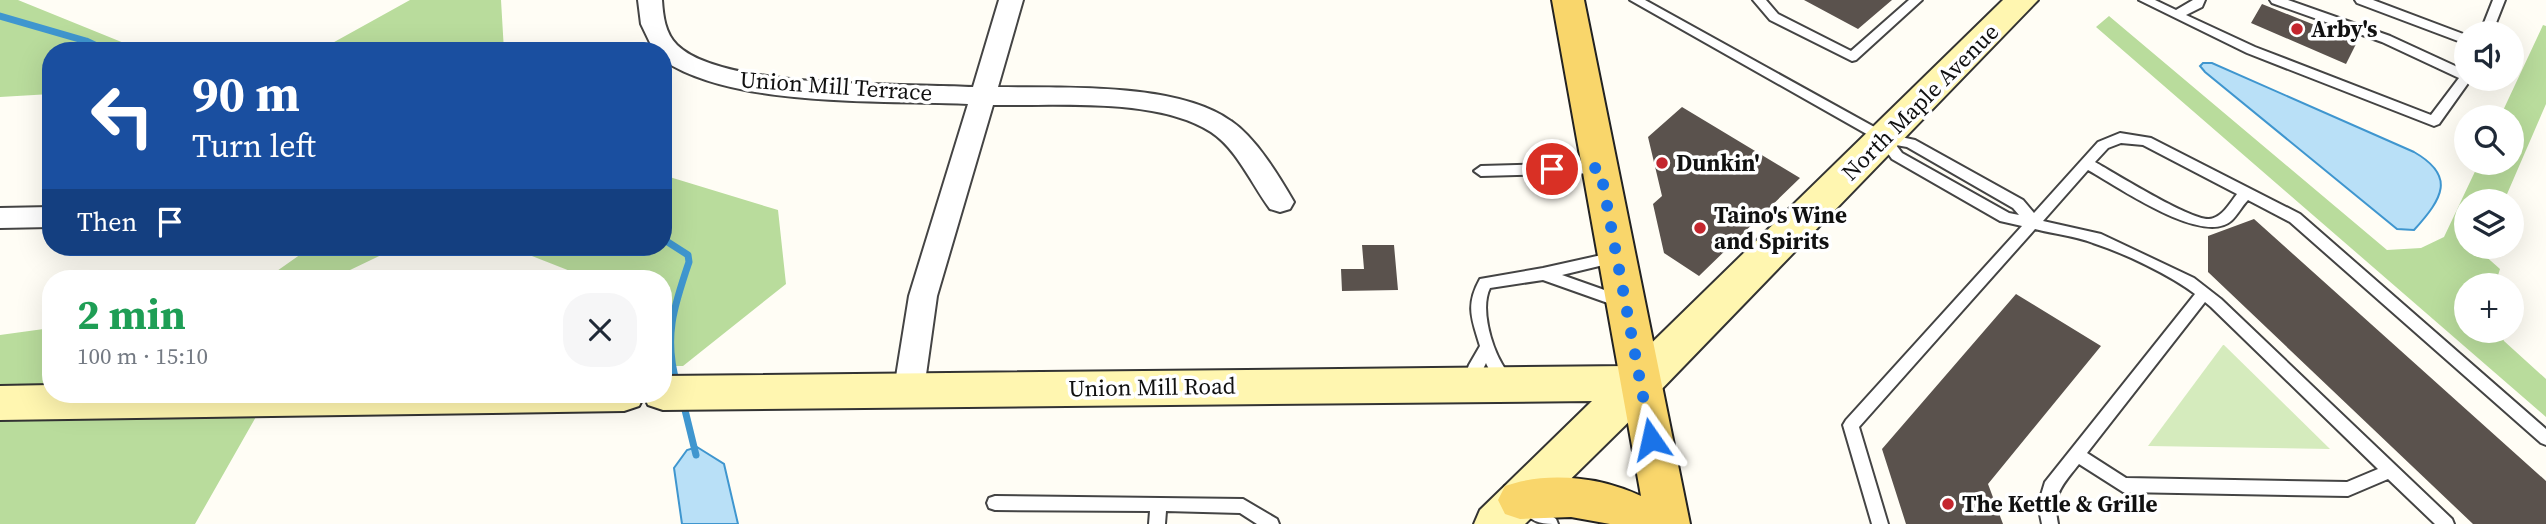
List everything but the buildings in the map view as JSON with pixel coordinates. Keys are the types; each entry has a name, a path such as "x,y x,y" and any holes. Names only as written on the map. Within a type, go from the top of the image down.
{"main road":[{"path":"1568,0 1668,524"},
{"path":"1522,516 1589,498 1619,505 1648,524"}],"street":[{"name":"Union Mill Terrace","path":"650,0 650,15 661,42"},
{"path":"909,389 923,296 1011,0"},
{"name":"North Maple Avenue","path":"1522,516 1641,383 2022,0"},
{"name":"Union Mill Terrace","path":"672,54 711,74 772,84 1126,101 1202,116 1222,127 1237,142 1280,202"},
{"path":"0,218 42,217"},
{"name":"Union Mill Road","path":"672,393 1641,383"},
{"path":"0,403 42,402"}],"lane":[{"path":"1636,0 1884,138 1897,156 1993,211 2005,217 2096,238 2158,265 2203,294 2446,524"},
{"path":"1759,0 1774,17 1852,57 1916,0"},
{"path":"2145,0 2251,50 2434,121 2455,91"},
{"path":"2176,15 2198,4 2199,0"},
{"path":"2276,0 2386,39 2454,70"},
{"path":"2361,0 2454,35"},
{"path":"2491,21 2499,0"},
{"path":"1880,524 1851,425 2086,163 2110,140 2133,138 2159,146 2295,218 2546,438"},
{"path":"2086,163 2198,223 2225,219 2246,192"},
{"path":"1481,171 1600,168"},
{"path":"1489,384 1494,365 1476,305 1477,295 1485,282 1544,274 1617,256"},
{"path":"1544,274 1625,304"},
{"path":"2050,524 2046,505 2049,492 2203,294"},
{"path":"1488,347 1474,369 1489,384"},
{"path":"2077,454 2123,485 2348,489 2390,471"},
{"path":"995,503 1243,506 1272,524"},
{"path":"1157,524 1158,504"}],"green space":[{"path":"0,0 18,0 122,42 42,42 42,95 0,97"},
{"path":"410,0 501,0 503,42 334,42"},
{"path":"2109,16 2387,250 2421,248 2444,237 2454,216 2454,259 2489,259 2500,269 2499,273 2454,273 2454,337 2096,27"},
{"path":"2543,25 2546,26 2546,104 2524,155 2524,105 2506,105 2512,91 2524,91 2524,66"},
{"path":"2473,175 2515,175 2509,189 2467,189"},
{"path":"672,178 778,210 786,284 683,366 672,366 672,270 568,270 532,256 672,256"},
{"path":"298,256 379,256 350,270 278,270"},
{"path":"42,329 42,403 264,403 195,524 0,524 0,335"},
{"path":"2461,343 2506,343 2546,379 2546,417"},
{"path":"2224,345 2330,449 2148,446"}],"water":[{"path":"2203,63 2212,63 2414,152 2436,170 2440,179 2441,188 2432,208 2414,230 2397,229 2205,72 2200,66"},
{"path":"697,447 724,464 738,524 682,524 674,468 687,450"}],"waterway":[{"path":"0,16 88,42"},
{"path":"672,245 688,255 689,262 672,322"},
{"path":"672,360 677,384"},
{"path":"683,402 696,455"}],"place":[{"name":"Arby's","path":"2297,29"},
{"name":"Dunkin'","path":"1662,163"},
{"name":"Taino's Wine and Spirits","path":"1700,228"},
{"name":"The Kettle & Grille","path":"1948,504"}],"route":[{"path":"1552,169 1600,168 1651,439"}]}
